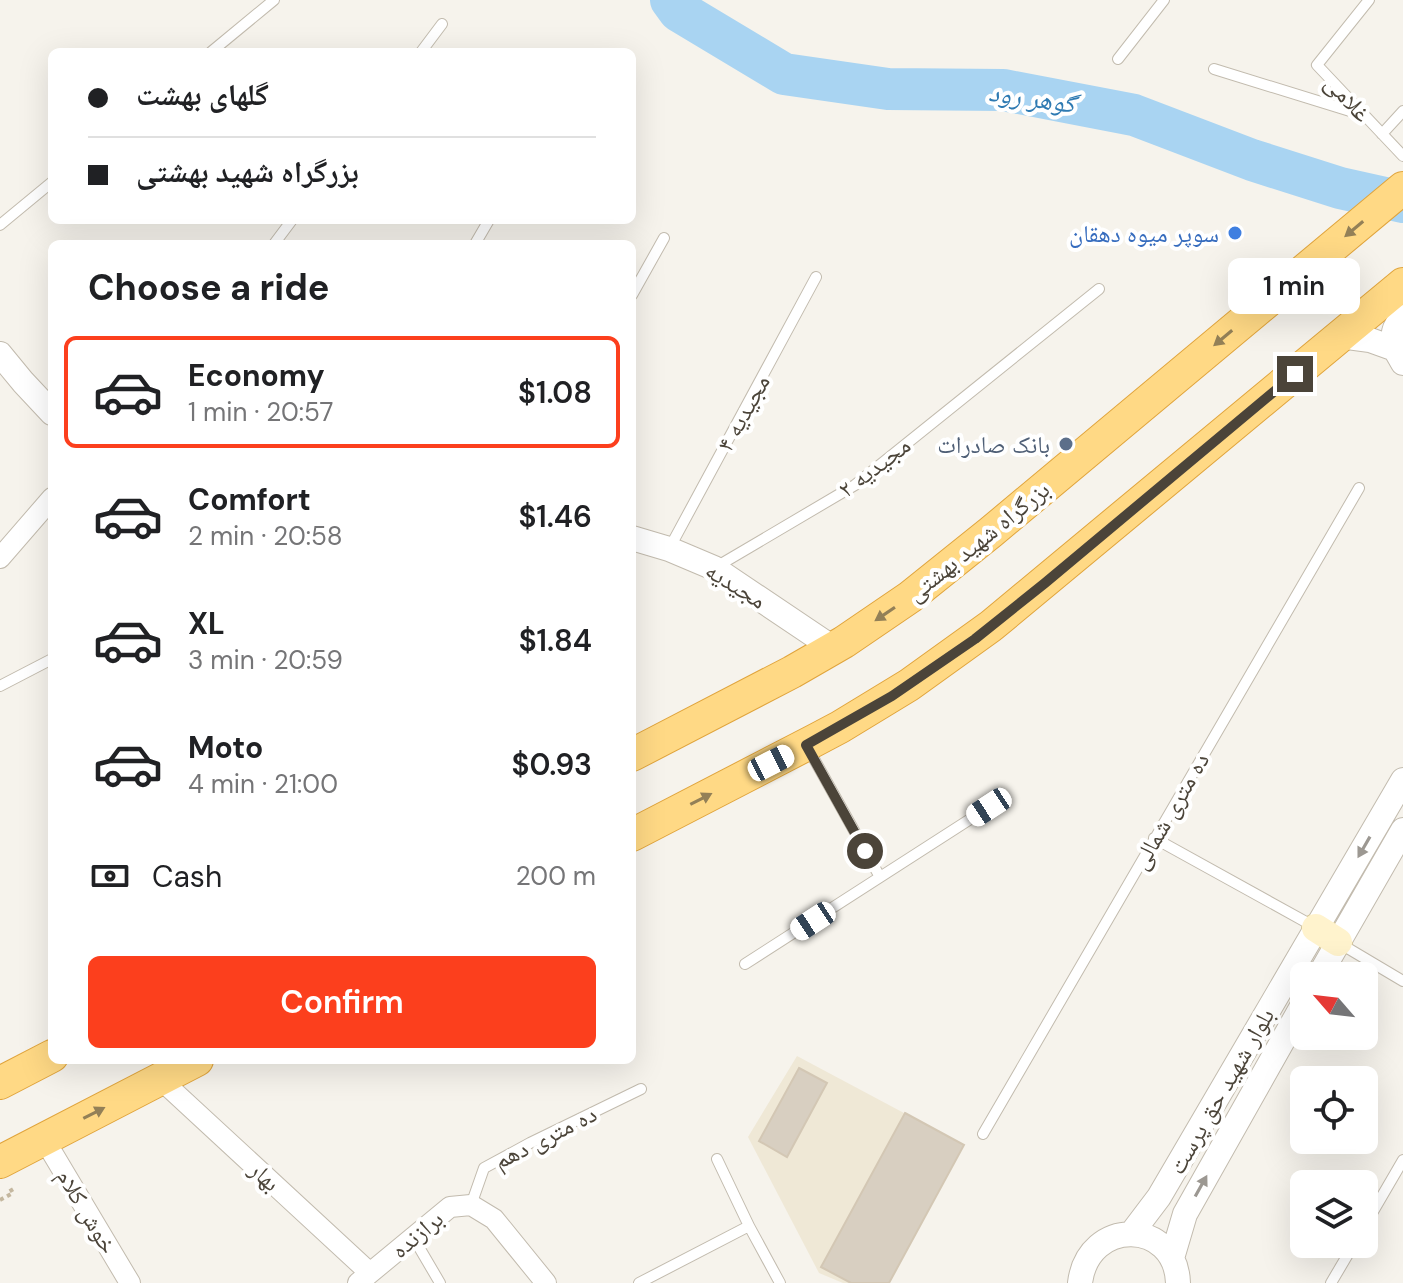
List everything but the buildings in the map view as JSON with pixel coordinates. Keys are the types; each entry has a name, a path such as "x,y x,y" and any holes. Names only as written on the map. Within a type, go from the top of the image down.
{"highway":[{"name":"بزرگراه شهید بهشتی","path":"636,753 833,648 943,572 1403,188"},
{"path":"636,833 816,739 909,685 991,626 1340,336 1400,298"},
{"path":"0,1083 48,1058"},
{"path":"0,1162 189,1064"}],"street":[{"path":"1399,356 1392,337 1400,298"},
{"path":"1340,336 1370,340 1399,356"},
{"path":"0,354 48,409"},
{"path":"0,558 48,503"},
{"name":"مجیدیه","path":"636,539 714,568 833,648"},
{"name":"بلوار شهید حق پرست","path":"1322,962 1327,935 1403,780"},
{"name":"بلوار شهید حق پرست","path":"1131,1234 1159,1197 1327,935 1403,830"},
{"name":"بلوار شهید حق پرست","path":"1172,1258 1185,1214 1290,1028"},
{"name":"بهار","path":"160,1079 364,1278"},
{"name":"خوش کلام","path":"44,1139 130,1283"},
{"name":"برازنده","path":"364,1278 450,1207 471,1205 494,1219 546,1283"},
{"path":"1080,1283 1089,1255 1101,1243 1115,1236 1131,1234 1147,1237 1162,1245 1172,1258 1178,1283"}],"lane":[{"path":"216,48 274,0"},
{"path":"1118,59 1164,0"},
{"name":"غلامی","path":"1369,0 1317,65 1403,156"},
{"path":"424,48 442,24"},
{"path":"1214,69 1365,115"},
{"path":"1382,134 1403,111"},
{"path":"0,225 48,185"},
{"path":"636,288 664,238"},
{"name":"مجیدیه ۴","path":"669,549 816,277"},
{"name":"مجیدیه ۲","path":"714,568 855,485 1099,289"},
{"name":"ده متری شمالی","path":"983,1134 1359,488"},
{"path":"0,686 48,661"},
{"path":"816,739 880,877"},
{"path":"745,964 989,807"},
{"path":"1154,838 1403,981"},
{"name":"ده متری دهم","path":"471,1205 484,1168 641,1089"},
{"path":"717,1159 780,1283"},
{"path":"1378,1203 1403,1160"},
{"path":"639,1283 749,1226"},
{"path":"413,1237 440,1283"},
{"path":"1331,1283 1346,1258"}],"path":[{"path":"0,1200 13,1193"}],"shaded area":[{"path":"797,1056 964,1145 889,1283 843,1283 819,1273 748,1137"}],"waterway":[{"name":"گوهر رود","path":"671,0 679,11 784,74 888,89 1003,90 1134,115 1252,160 1340,188 1403,202"}],"place":[{"name":"سوپر میوه دهقان","path":"1235,233"},
{"name":"بانک صادرات","path":"1066,444"}],"route":[{"path":"865,851 806,745 892,696 975,639 1295,374"}]}
